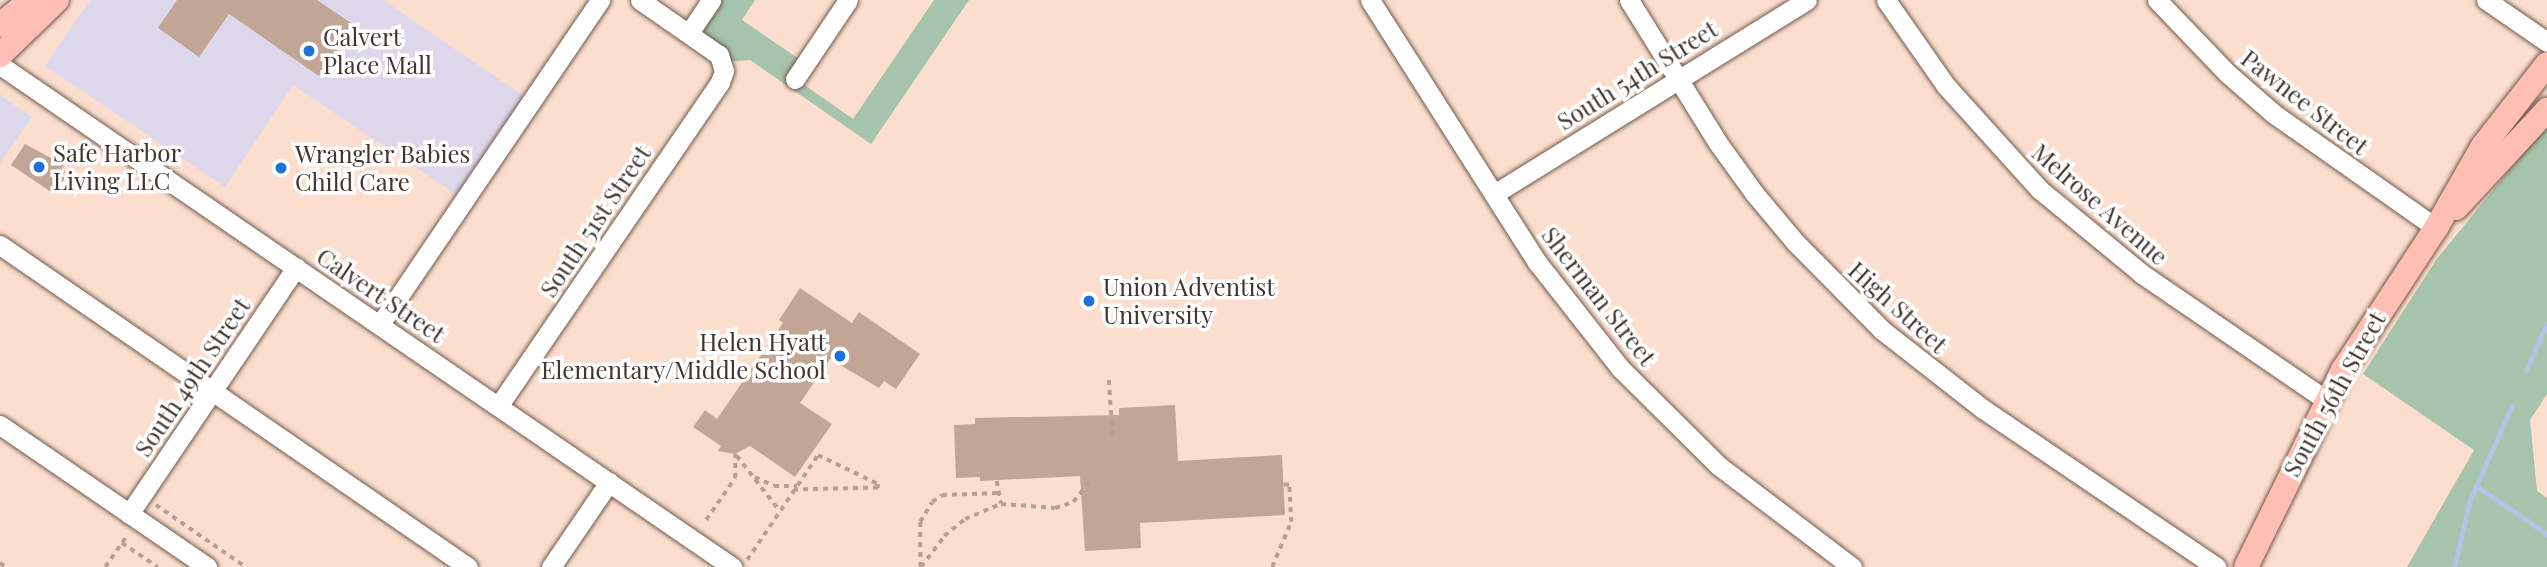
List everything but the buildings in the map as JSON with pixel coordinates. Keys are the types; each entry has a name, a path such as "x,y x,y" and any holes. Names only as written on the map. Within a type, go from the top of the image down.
{"main road":[{"path":"0,25 31,0"},
{"path":"0,55 57,0"},
{"name":"South 56th Street","path":"2246,567 2326,400 2436,228 2483,146 2547,64"},
{"name":"South 56th Street","path":"2436,228 2547,110"}],"street":[{"path":"380,324 600,0"},
{"path":"639,0 689,33 711,0"},
{"path":"795,79 848,0"},
{"name":"Sherman Street","path":"1370,0 1494,194 1577,316 1666,416 1771,509 1852,567"},
{"name":"High Street","path":"1629,0 1677,78 1754,193 1796,243 1882,330 1983,410 2216,567"},
{"name":"South 54th Street","path":"1494,194 1677,78 1807,0"},
{"name":"Melrose Avenue","path":"1886,0 1946,86 2039,189 2142,274 2326,400"},
{"name":"Pawnee Street","path":"2157,0 2274,114 2436,228"},
{"path":"2486,0 2547,42"},
{"name":"South 51st Street","path":"499,405 720,82 723,62 689,33"},
{"name":"Calvert Street","path":"0,65 732,567"},
{"path":"0,245 468,567"},
{"name":"South 49th Street","path":"129,514 296,267"},
{"path":"0,425 207,567"},
{"path":"551,567 609,482"}],"path":[{"path":"1109,380 1113,439"},
{"path":"706,520 735,478 735,454 780,511"},
{"path":"742,567 780,511 795,488 818,454 878,488 795,488 774,486 753,476"},
{"path":"997,481 1001,504"},
{"path":"920,567 944,536 965,519 1001,504 1055,508 1073,502 1089,482"},
{"path":"1272,567 1291,522 1289,485 1284,485"},
{"path":"920,567 920,522 932,502 942,495 998,493"},
{"path":"151,502 246,567"},
{"path":"121,543 158,567"},
{"path":"0,563 6,567"}],"shaded area":[{"path":"90,0 383,0 524,96 457,195 293,85 225,187 45,66"},
{"path":"0,95 32,117 0,163"}],"green space":[{"path":"711,0 755,0 742,20 805,63 796,79 853,119 934,0 969,0 871,144 750,60 723,62 689,33"},
{"path":"2547,124 2547,394 2530,420 2537,491 2547,498 2547,567 2407,567 2474,450 2363,374 2436,260"}],"waterway":[{"path":"2526,370 2547,324"},
{"path":"2454,567 2470,500 2512,405"},
{"path":"2476,486 2547,534"}],"place":[{"name":"Calvert Place Mall","path":"309,51"},
{"name":"Safe Harbor Living LLC","path":"39,167"},
{"name":"Wrangler Babies Child Care","path":"281,168"},
{"name":"Union Adventist University","path":"1089,301"},
{"name":"Helen Hyatt Elementary/Middle School","path":"840,356"}]}
